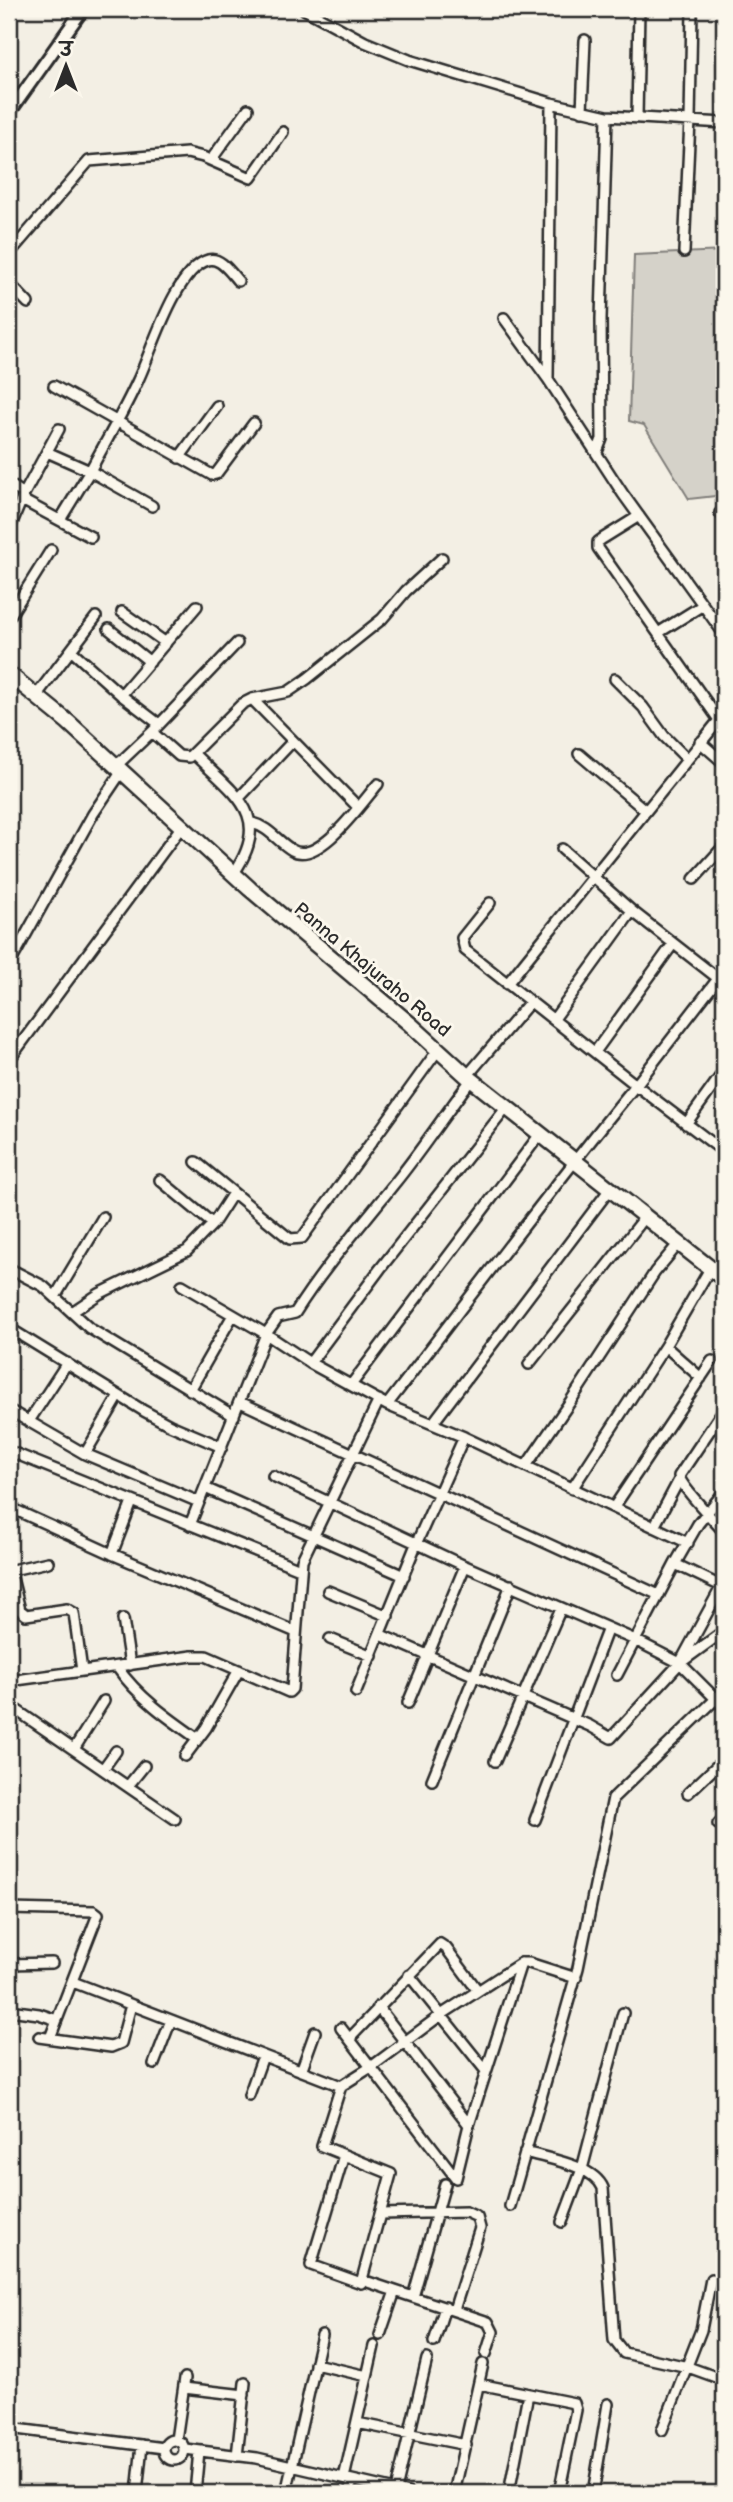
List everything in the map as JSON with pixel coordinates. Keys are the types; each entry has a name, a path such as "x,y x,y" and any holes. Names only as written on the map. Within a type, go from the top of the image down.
{"main road":[{"name":"Panna Khajuraho Road","path":"9,674 469,1078 724,1279"}],"street":[{"path":"9,113 83,9"},
{"path":"304,9 365,42 409,60 551,103 607,116 724,123"},
{"path":"637,118 639,9"},
{"path":"684,252 692,9"},
{"path":"582,111 585,40"},
{"path":"548,379 551,103"},
{"path":"211,160 248,109"},
{"path":"597,452 602,439 601,319 607,116"},
{"path":"9,254 89,161 180,152 211,160 251,178 283,132"},
{"path":"60,520 90,471 138,381 161,320 193,271 208,260 215,260 222,263 238,281"},
{"path":"9,283 28,303"},
{"path":"504,318 639,516 703,605 721,623 724,634"},
{"path":"54,386 206,474 216,474 254,423"},
{"path":"180,458 217,406"},
{"path":"9,530 59,429"},
{"path":"47,452 90,471 152,506"},
{"path":"9,484 23,497 91,537"},
{"path":"507,984 722,717 598,548 598,542 639,516"},
{"path":"9,617 51,550"},
{"path":"72,652 156,728 179,756 189,757 242,704 288,691 307,679 382,619 406,591 442,558"},
{"path":"658,633 703,605"},
{"path":"121,695 197,606"},
{"path":"122,612 166,643"},
{"path":"36,696 96,617"},
{"path":"109,629 150,662"},
{"path":"9,965 119,768 237,643"},
{"path":"615,679 687,759"},
{"path":"252,699 358,807"},
{"path":"239,798 292,742"},
{"path":"700,742 724,763"},
{"path":"194,754 239,798 251,823 251,840 245,857 234,873"},
{"path":"579,754 646,811"},
{"path":"251,823 264,828 293,851 309,853 327,843 378,784"},
{"path":"9,1060 181,826"},
{"path":"694,879 724,846"},
{"path":"9,1681 206,1656 289,1692 292,1689 300,1569 353,1454 383,1403 507,1251 574,1160 722,978 632,911 562,849"},
{"path":"490,903 462,938 465,950 724,1152"},
{"path":"554,1019 632,911"},
{"path":"595,1052 673,944"},
{"path":"190,1525 266,1334 278,1317 295,1313 332,1259 395,1184 469,1078 530,1002"},
{"path":"196,1162 290,1239 302,1238 438,1050"},
{"path":"687,1124 724,1071"},
{"path":"310,1363 507,1107"},
{"path":"351,1385 541,1133"},
{"path":"160,1180 213,1224"},
{"path":"433,1423 610,1189"},
{"path":"72,1312 99,1294 187,1251 213,1224 233,1193"},
{"path":"529,1364 646,1216"},
{"path":"55,1297 103,1217"},
{"path":"526,1466 654,1272 680,1242"},
{"path":"572,1489 665,1346 710,1268"},
{"path":"10,1270 43,1286 89,1328 234,1416"},
{"path":"181,1285 310,1363 383,1403 464,1437 688,1543"},
{"path":"190,1390 233,1315"},
{"path":"9,1328 170,1425 222,1447"},
{"path":"665,1346 701,1378"},
{"path":"614,1507 712,1361"},
{"path":"30,1421 67,1363"},
{"path":"85,1454 120,1396"},
{"path":"240,1402 659,1595"},
{"path":"654,1527 679,1476 724,1409"},
{"path":"9,1410 85,1454 199,1502"},
{"path":"356,1692 417,1542 464,1437"},
{"path":"9,1451 300,1569"},
{"path":"273,1476 465,1566 635,1640 680,1663 724,1707"},
{"path":"679,1480 724,1532"},
{"path":"205,1488 404,1576"},
{"path":"617,1675 675,1564 724,1492"},
{"path":"111,1554 132,1502"},
{"path":"9,1507 111,1554 296,1632"},
{"path":"48,1562 12,1570 12,1594 20,1610 26,1615 67,1609 74,1613 82,1671"},
{"path":"675,1564 723,1584 680,1663"},
{"path":"408,1703 465,1566"},
{"path":"432,1780 511,1586"},
{"path":"328,1591 388,1616"},
{"path":"495,1761 561,1608"},
{"path":"123,1619 130,1665"},
{"path":"535,1820 608,1628"},
{"path":"381,1635 590,1726 607,1738 615,1737 680,1663 724,1631"},
{"path":"330,1639 372,1656"},
{"path":"117,1667 125,1679 162,1715 198,1739"},
{"path":"185,1756 206,1728 239,1670"},
{"path":"510,2206 576,1978 613,1798 724,1691"},
{"path":"74,1749 104,1701"},
{"path":"9,1705 175,1819"},
{"path":"103,1769 116,1751"},
{"path":"688,1793 724,1759"},
{"path":"128,1786 144,1766"},
{"path":"9,1909 94,1911 99,1914 50,2038"},
{"path":"349,2038 440,1944 446,1948 478,1991"},
{"path":"9,1964 52,1963"},
{"path":"344,2155 311,2265 361,2283 391,2174 322,2146 341,2086 441,2015 521,1964 529,1963 576,1978"},
{"path":"341,2028 456,2178 469,2125 521,1964"},
{"path":"409,1975 486,2071"},
{"path":"73,1982 341,2086"},
{"path":"39,2037 111,2048 117,2046 121,2043 131,2005"},
{"path":"378,2007 469,2125"},
{"path":"9,2010 39,2014 57,2020"},
{"path":"562,2222 582,2169 623,2013"},
{"path":"154,2064 170,2021"},
{"path":"301,2071 315,2032"},
{"path":"249,2095 263,2056"},
{"path":"525,2152 582,2169 595,2175 603,2188 614,2340 619,2349 624,2353 688,2367 724,2380"},
{"path":"413,2297 445,2184"},
{"path":"381,2214 466,2212 479,2221 480,2228 450,2309 434,2342"},
{"path":"662,2430 688,2367 706,2312 710,2278"},
{"path":"362,2280 491,2325 494,2332 486,2354"},
{"path":"380,2335 395,2291"},
{"path":"286,2493 322,2335"},
{"path":"349,2493 348,2479 357,2423 374,2346"},
{"path":"185,2449 292,2465 402,2492 410,2433 427,2359"},
{"path":"315,2364 368,2376"},
{"path":"454,2493 483,2364"},
{"path":"176,2440 185,2383 244,2395"},
{"path":"237,2456 245,2383"},
{"path":"479,2384 574,2403 576,2410 559,2493"},
{"path":"509,2493 528,2394"},
{"path":"593,2493 608,2404"},
{"path":"357,2423 466,2445"},
{"path":"9,2428 164,2448"},
{"path":"176,2440 182,2443 185,2449 181,2458 174,2460 165,2455 164,2448 169,2442 176,2440"},
{"path":"137,2493 142,2445"},
{"path":"195,2493 199,2451"}],"shaded area":[{"path":"724,251 724,495 689,499 644,425 629,421 634,255"}]}
